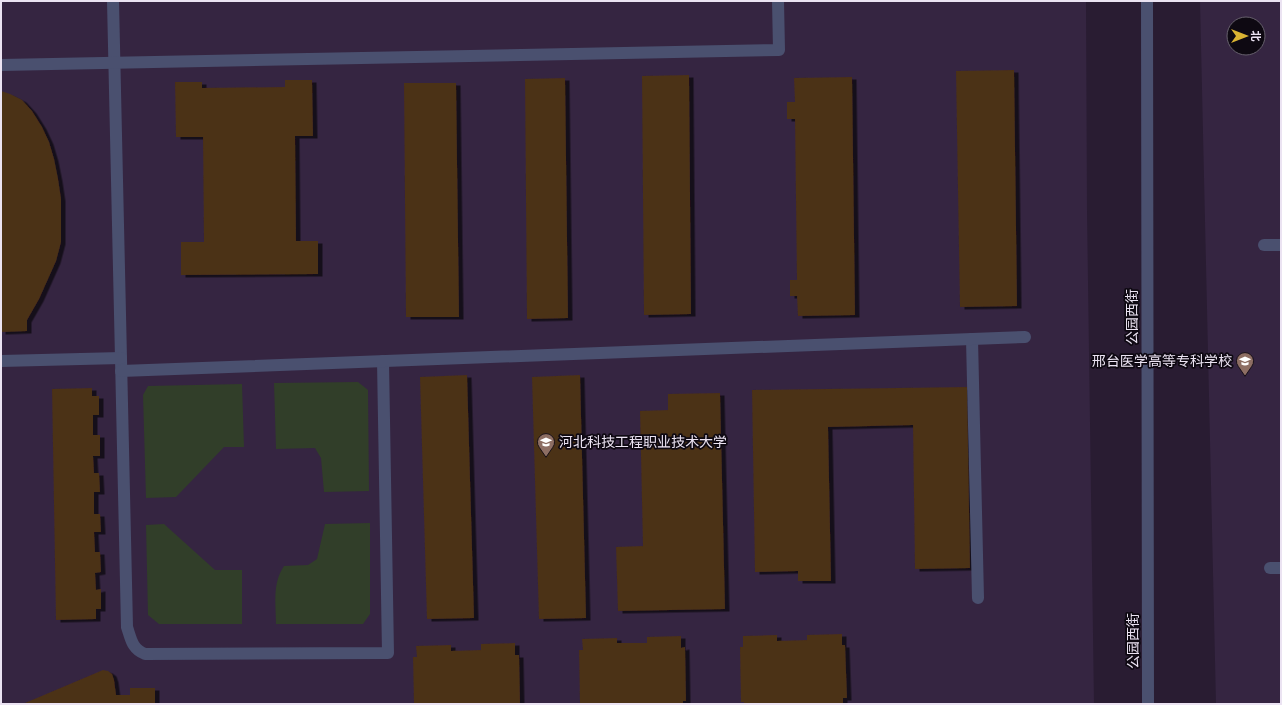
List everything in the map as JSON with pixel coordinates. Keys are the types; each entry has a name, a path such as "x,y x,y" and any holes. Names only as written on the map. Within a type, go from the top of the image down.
{"street":[{"path":"113,1 127,627 133,644 138,652 144,654 388,653 383,361"},
{"path":"1,65 779,50 778,1"},
{"name":"公园西街","path":"1147,1 1148,704"},
{"path":"1264,245 1281,244"},
{"path":"121,371 1025,337"},
{"path":"972,339 978,598"},
{"path":"1,360 121,358"}],"shaded area":[{"name":"河北科技工程职业技术大学","path":"1,1 1086,1 1087,211 1094,704 1,704"},
{"name":"邢台医学高等专科学校","path":"1200,1 1281,1 1281,704 1216,704"}],"green space":[{"path":"358,382 368,390 369,491 324,492 321,458 315,448 276,449 274,383"},
{"path":"242,384 244,447 224,447 176,497 146,498 143,395 148,386"},
{"path":"370,523 370,614 363,624 276,624 276,587 280,573 284,566 308,565 317,559 325,524"},
{"path":"164,524 215,570 242,570 242,624 159,624 148,615 146,525"}],"building":[{"path":"1014,70 1017,306 960,307 956,71"},
{"path":"689,75 691,314 644,315 642,76"},
{"path":"852,77 855,315 798,316 797,296 790,296 790,280 797,280 795,119 787,119 787,102 795,102 794,78"},
{"path":"565,78 568,318 527,319 525,79"},
{"path":"285,80 312,80 313,136 295,136 296,241 318,241 318,274 181,275 181,242 204,242 203,137 176,137 175,82 202,82 202,88 285,87"},
{"path":"404,83 456,83 459,317 406,317"},
{"path":"1,91 22,100 32,111 42,127 49,142 54,159 61,199 61,242 56,261 39,299 27,320 27,331 1,332"},
{"path":"467,375 474,618 427,619 420,377"},
{"path":"580,375 586,618 539,619 532,377"},
{"path":"967,387 970,568 915,569 913,425 828,427 831,581 798,581 798,571 755,572 752,390"},
{"path":"92,388 92,396 99,396 99,415 93,415 93,435 100,435 100,456 93,456 94,473 99,473 100,492 94,492 94,514 100,514 101,532 94,532 95,552 100,552 101,572 95,573 96,590 101,589 101,609 96,609 96,619 56,620 52,389"},
{"path":"720,393 725,609 618,611 616,547 643,546 640,411 668,410 668,394"},
{"path":"842,634 842,645 845,645 847,698 843,698 843,704 744,704 744,702 741,702 740,647 743,647 743,636 777,635 777,641 807,640 807,635"},
{"path":"681,636 681,648 685,647 686,701 683,701 683,704 580,704 579,650 583,650 582,639 617,638 617,643 647,643 647,637"},
{"path":"515,643 515,655 519,655 520,704 414,704 413,657 417,657 416,646 451,645 451,651 481,650 481,644"},
{"path":"103,670 112,674 116,695 130,695 130,688 155,688 155,704 25,704 25,703"}],"place":[{"name":"邢台医学高等专科学校","path":"1245,376"},
{"name":"河北科技工程职业技术大学","path":"546,457"}]}
